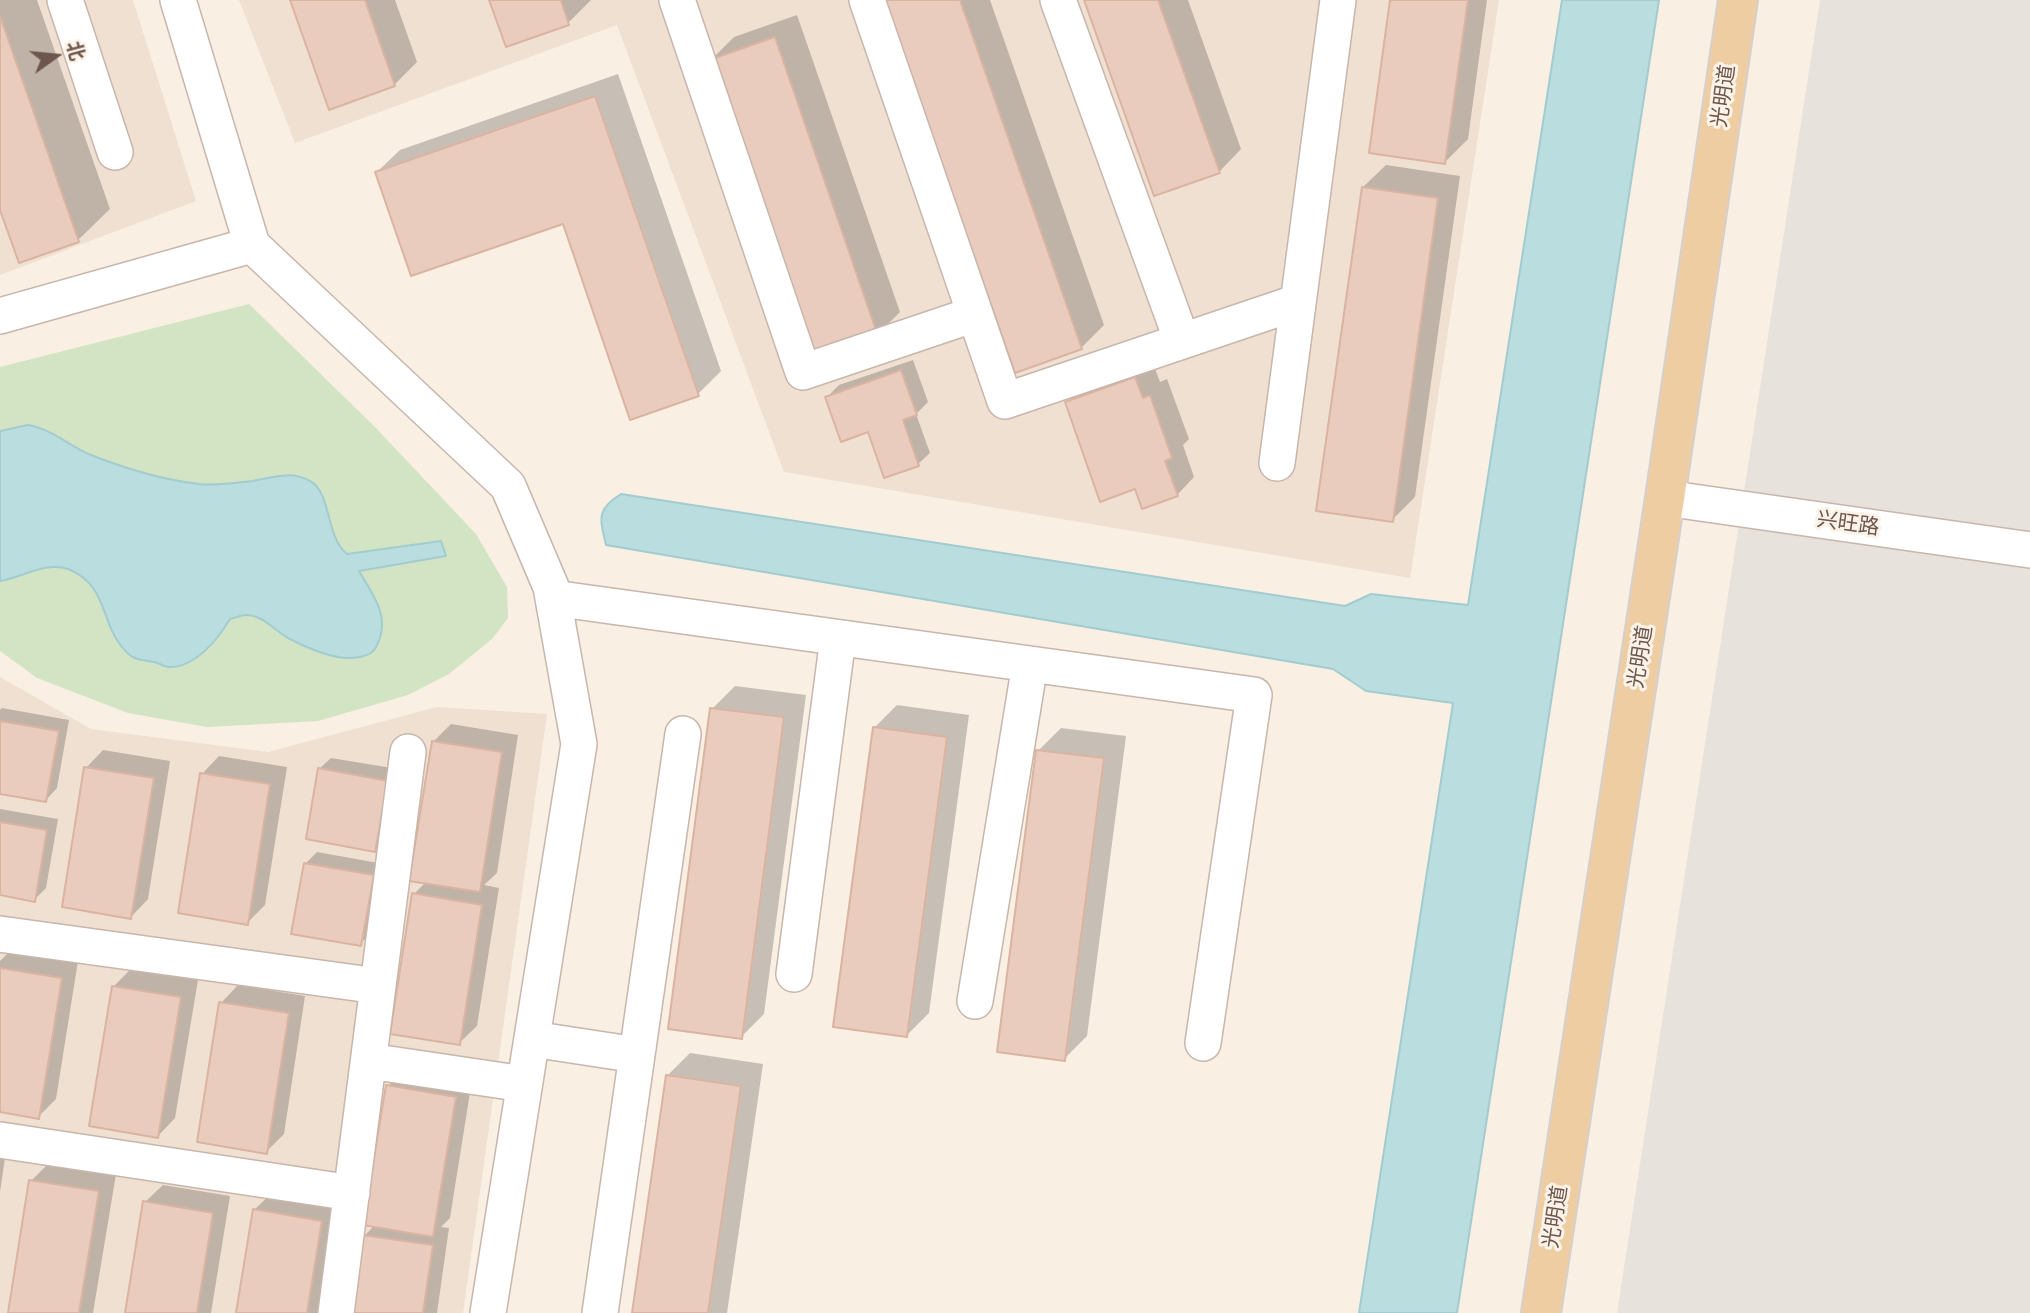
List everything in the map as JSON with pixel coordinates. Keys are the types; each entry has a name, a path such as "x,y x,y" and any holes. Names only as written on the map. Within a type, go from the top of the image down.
{"main road":[{"name":"光明道","path":"1567,1313 1677,500 1738,0"},
{"name":"光明道","path":"1541,1313 1763,0"}],"street":[{"path":"65,0 115,152"},
{"path":"178,0 251,245 509,486 551,587 579,744 488,1313"},
{"path":"677,0 803,372 975,314"},
{"path":"867,0 1005,401 1298,302"},
{"path":"1058,0 1182,341"},
{"path":"1278,463 1338,0"},
{"path":"0,316 251,245"},
{"name":"兴旺路","path":"1677,500 2030,550"},
{"path":"553,598 1254,695 1203,1043"},
{"path":"794,974 838,638"},
{"path":"975,1000 1030,664"},
{"path":"600,1313 683,734"},
{"path":"336,1313 408,752"},
{"path":"0,934 378,986"},
{"path":"532,1039 637,1055"},
{"path":"369,1061 524,1084"},
{"path":"0,1140 352,1193"}],"shaded area":[{"path":"0,0 133,0 196,201 0,275"},
{"path":"239,0 1499,0 1410,578 784,472 617,25 295,143"},
{"path":"1820,0 2030,0 2030,1313 1617,1313"},
{"path":"0,677 91,729 268,752 437,707 547,714 463,1313 0,1313"}],"green space":[{"path":"249,304 375,427 476,534 507,587 508,618 492,639 449,674 408,695 318,721 207,727 128,713 37,678 0,651 0,367"}],"water":[{"path":"1562,0 1659,0 1457,1313 1359,1313 1453,703 1366,691 1333,669 606,545 602,515 607,505 621,494 1345,606 1371,594 1468,605"},
{"path":"28,425 45,430 104,460 172,480 212,485 281,476 303,478 317,487 322,495 335,537 347,554 441,541 446,556 359,571 375,598 382,625 376,648 360,657 342,658 305,646 258,618 246,615 230,619 205,651 188,663 169,667 136,659 126,652 115,637 97,594 81,576 68,569 51,567 0,581 0,431"}],"building":[{"path":"290,0 365,0 395,86 329,110"},
{"path":"489,0 561,0 569,25 506,47"},
{"path":"884,0 960,0 1082,349 1015,373"},
{"path":"1084,0 1158,0 1220,173 1154,196"},
{"path":"1390,0 1468,0 1445,164 1369,153"},
{"path":"0,16 79,242 19,263 0,210"},
{"path":"775,37 878,336 812,359 709,60"},
{"path":"595,96 699,396 630,420 563,224 411,276 375,172"},
{"path":"1362,187 1438,198 1393,522 1316,511"},
{"path":"901,370 917,415 903,420 919,466 884,478 868,432 841,442 825,397"},
{"path":"1135,377 1143,398 1150,395 1172,458 1165,461 1178,496 1142,509 1135,489 1100,502 1065,402"},
{"path":"710,708 784,717 742,1039 668,1029"},
{"path":"0,721 59,731 46,802 0,794"},
{"path":"873,727 947,737 907,1037 833,1027"},
{"path":"432,741 502,752 480,892 409,881"},
{"path":"1036,750 1104,758 1065,1061 997,1052"},
{"path":"84,767 154,778 131,919 62,907"},
{"path":"318,768 388,781 375,852 306,839"},
{"path":"200,773 270,784 248,925 178,913"},
{"path":"0,822 47,830 35,902 0,895"},
{"path":"304,863 374,875 361,946 291,934"},
{"path":"412,893 482,905 460,1045 390,1034"},
{"path":"0,968 62,978 39,1119 0,1112"},
{"path":"112,986 181,997 158,1138 89,1126"},
{"path":"219,1002 289,1013 267,1154 197,1142"},
{"path":"666,1075 741,1086 708,1313 632,1313"},
{"path":"386,1085 456,1097 433,1237 363,1225"},
{"path":"29,1180 99,1191 79,1313 8,1313"},
{"path":"143,1201 213,1213 197,1313 125,1313"},
{"path":"253,1209 322,1221 307,1313 236,1313"},
{"path":"362,1235 433,1245 423,1313 351,1313"}]}
